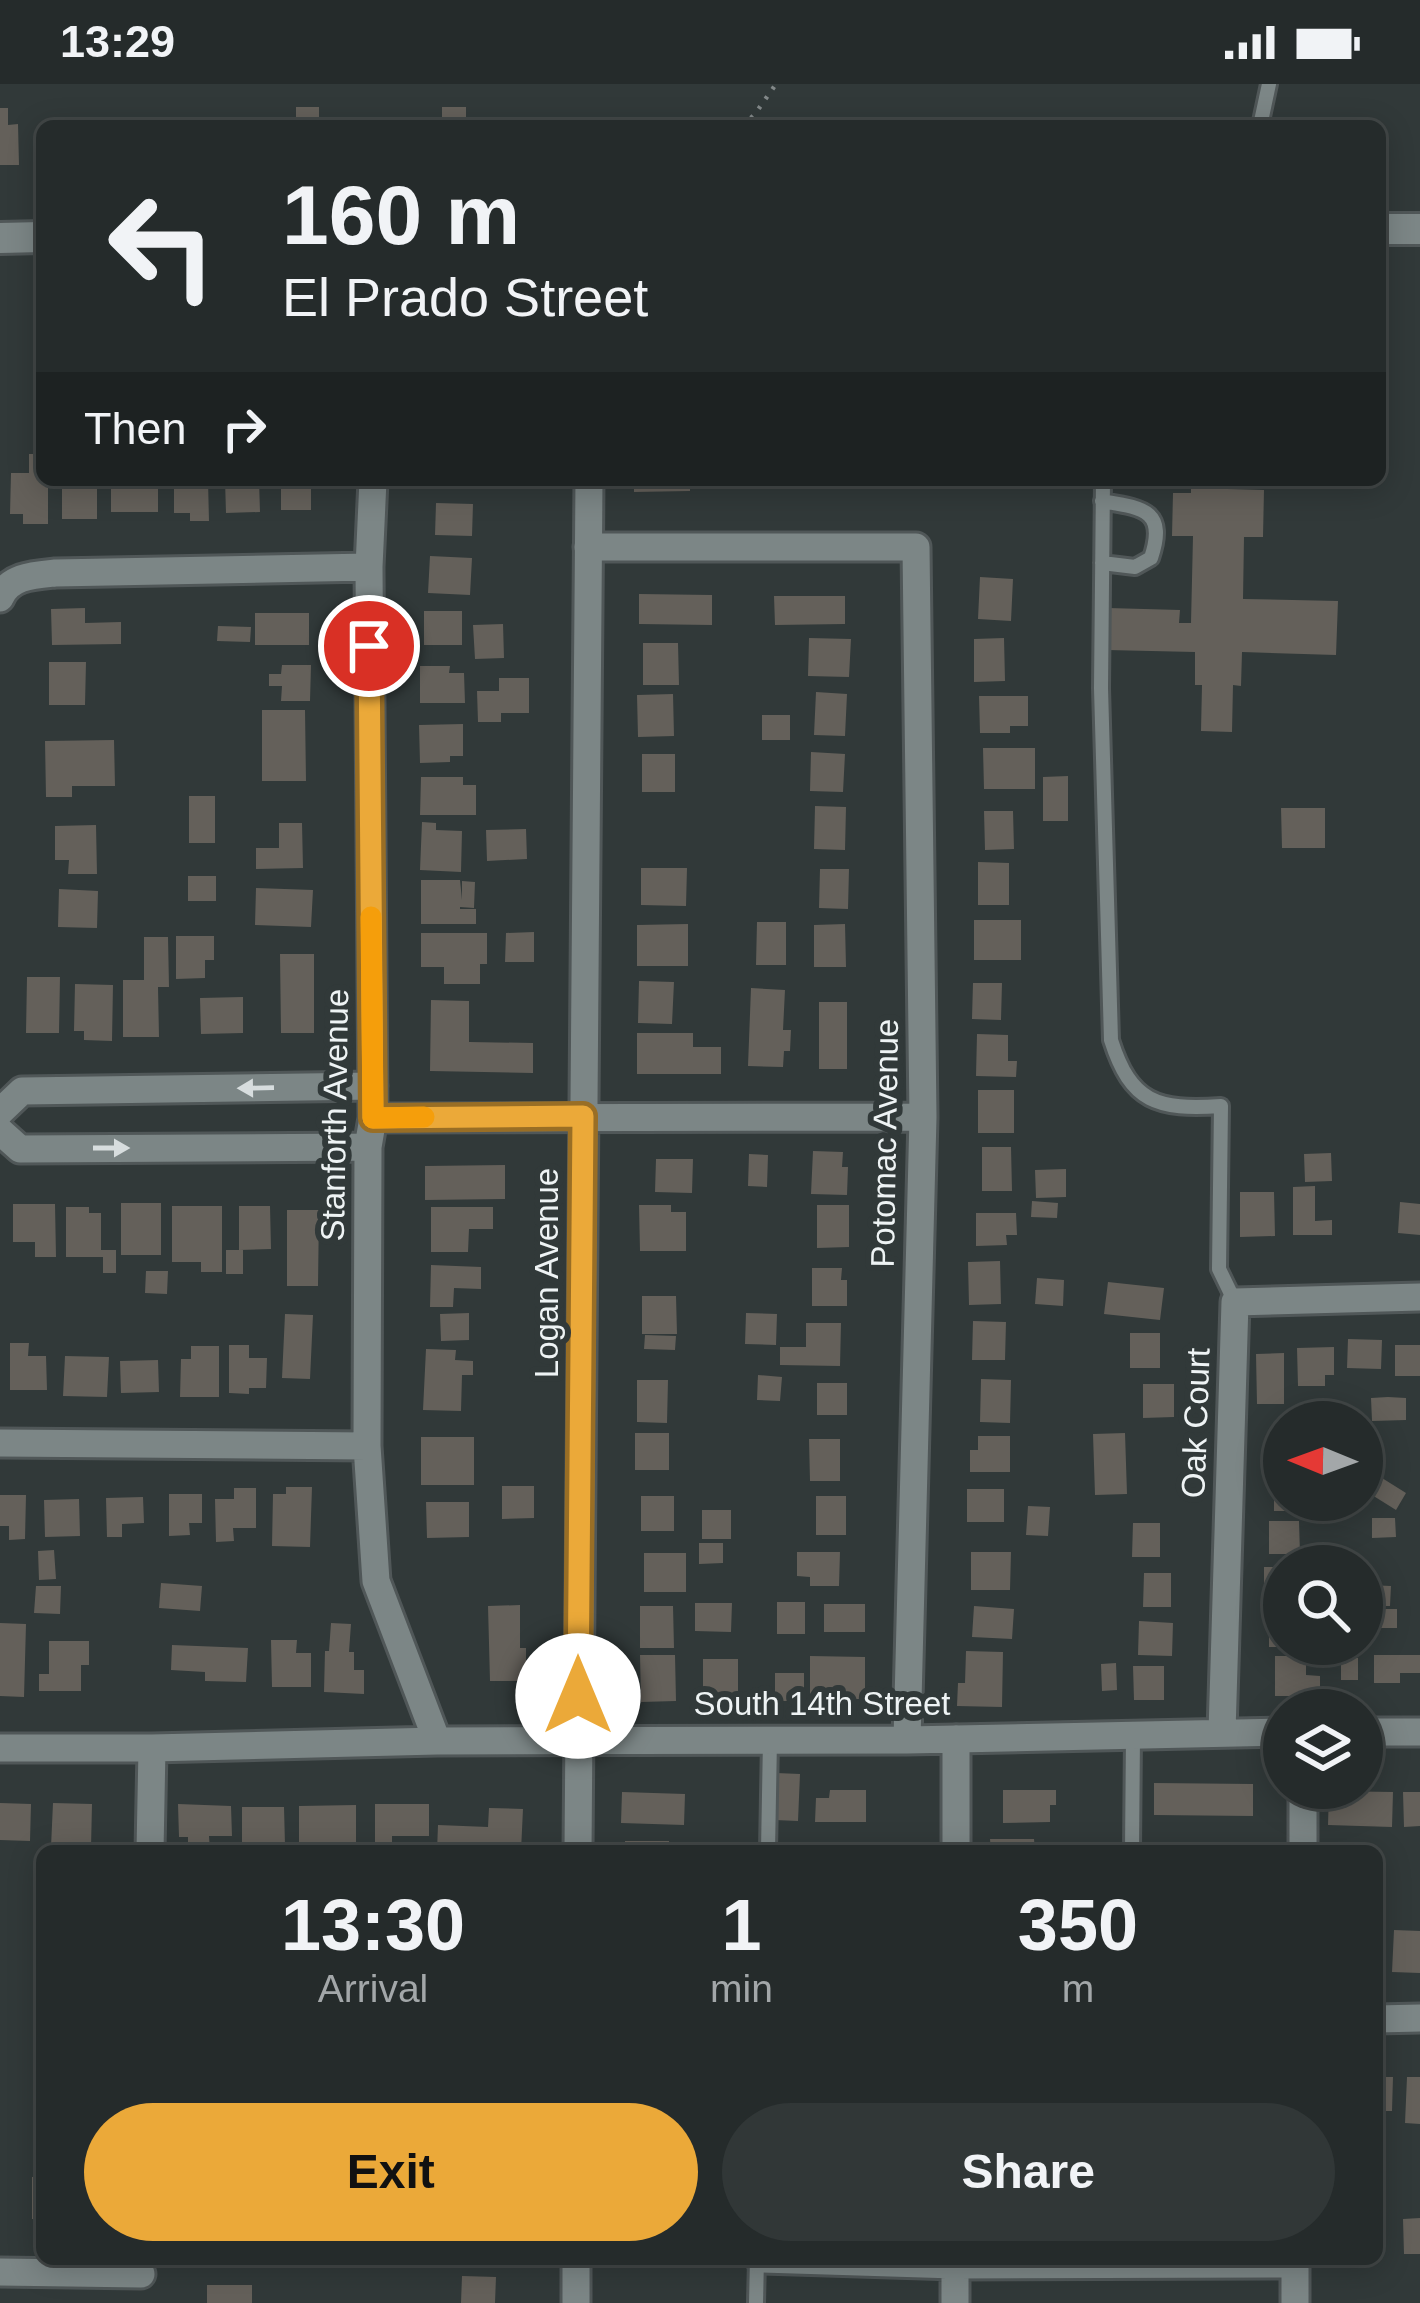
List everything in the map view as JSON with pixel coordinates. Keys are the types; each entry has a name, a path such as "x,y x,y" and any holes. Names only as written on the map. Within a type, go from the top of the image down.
{"main road":[{"path":"1386,229 1420,229"},
{"path":"0,238 36,237"}],"street":[{"name":"Stanforth Avenue","path":"374,486 369,567 373,1118 368,1147 367,1447 376,1581 437,1741"},
{"name":"Logan Avenue","path":"578,1845 589,486"},
{"name":"Potomac Avenue","path":"588,547 916,547 923,1117 907,1740"},
{"path":"0,598 4,589 25,576 55,573 369,567"},
{"path":"0,1112 22,1091 373,1086"},
{"path":"373,1118 923,1117"},
{"path":"0,1131 20,1149 368,1147"},
{"path":"1235,1302 1420,1297"},
{"name":"Oak Court","path":"1222,1732 1235,1302"},
{"path":"0,1443 367,1447"},
{"name":"South 14th Street","path":"0,1748 1263,1732"},
{"path":"1383,1732 1420,1732"},
{"path":"956,1739 956,1845"},
{"path":"150,1845 152,1748"},
{"path":"1303,1809 1303,1845"},
{"path":"1383,2019 1420,2018"},
{"path":"576,2265 576,2303"},
{"path":"955,2265 955,2303"},
{"path":"1295,2265 1295,2303"},
{"path":"0,2272 141,2266 141,2303"}],"lane":[{"path":"1261,120 1269,84"},
{"path":"1102,486 1111,1040 1121,1072 1135,1090 1158,1102 1193,1108 1221,1106 1220,1270 1235,1302"},
{"path":"1102,501 1146,511 1156,522 1158,538 1151,558 1135,567 1102,563"},
{"path":"1132,1736 1132,1845"},
{"path":"768,1845 770,1739"},
{"path":"756,2303 759,2265"}],"path":[{"path":"748,120 776,84"}],"building":[{"path":"296,107 319,107 319,120 296,120"},
{"path":"442,107 466,107 466,120 442,120"},
{"path":"0,108 8,108 8,125 18,124 19,165 0,165"},
{"path":"29,454 36,454 36,486 48,486 48,524 23,524 23,514 10,514 11,473 29,473"},
{"path":"62,486 97,486 97,519 62,519"},
{"path":"111,486 158,486 158,512 111,512"},
{"path":"174,486 208,486 209,521 190,521 190,513 174,513"},
{"path":"225,486 259,486 260,512 226,513"},
{"path":"281,486 311,486 311,510 281,510"},
{"path":"634,486 690,486 690,491 634,492"},
{"path":"1191,488 1264,490 1263,537 1244,537 1243,599 1338,601 1336,655 1242,652 1241,686 1233,685 1232,732 1201,731 1202,685 1195,685 1195,652 1107,650 1108,608 1180,610 1179,623 1191,623 1193,536 1172,536 1173,493 1191,493"},
{"path":"436,503 473,504 472,536 435,535"},
{"path":"430,556 472,558 470,595 428,593"},
{"path":"980,577 1013,579 1011,621 978,619"},
{"path":"639,594 712,595 712,625 639,624"},
{"path":"774,596 845,596 845,624 775,625"},
{"path":"85,608 85,623 121,622 121,644 52,645 51,609"},
{"path":"424,611 462,611 462,645 424,645"},
{"path":"255,613 309,613 309,645 255,645"},
{"path":"503,624 504,658 475,659 473,625"},
{"path":"218,626 251,627 250,642 217,641"},
{"path":"809,638 851,639 849,677 808,676"},
{"path":"1004,638 1005,681 974,682 974,639"},
{"path":"643,643 678,643 679,685 643,685"},
{"path":"49,662 86,662 85,705 49,705"},
{"path":"282,665 311,665 310,701 281,701 282,686 269,686 269,674 281,674"},
{"path":"420,666 450,666 449,673 464,673 465,703 420,703"},
{"path":"499,678 529,678 529,713 501,713 501,722 478,722 477,691 499,691"},
{"path":"816,692 847,694 845,736 814,735"},
{"path":"673,694 674,736 638,737 637,695"},
{"path":"979,696 1028,696 1028,726 1010,726 1010,733 980,733"},
{"path":"262,710 305,710 306,781 262,781"},
{"path":"762,715 790,715 790,740 762,740"},
{"path":"463,724 463,756 450,756 450,762 420,763 419,725"},
{"path":"114,740 115,786 72,786 72,797 46,797 45,741"},
{"path":"983,748 1035,748 1035,789 984,789"},
{"path":"811,752 845,754 843,792 810,791"},
{"path":"642,754 675,754 675,792 642,792"},
{"path":"1068,776 1068,821 1043,821 1043,777"},
{"path":"421,777 463,777 463,785 476,785 476,815 420,815"},
{"path":"189,796 215,796 215,843 189,843"},
{"path":"815,806 846,807 845,850 814,849"},
{"path":"1281,808 1325,808 1325,848 1282,848"},
{"path":"984,811 1013,811 1014,849 985,850"},
{"path":"422,822 436,823 436,830 462,831 461,872 420,870"},
{"path":"279,823 302,823 303,868 256,869 256,848 279,848"},
{"path":"96,825 97,874 68,874 69,860 55,860 55,826"},
{"path":"526,829 527,859 487,861 486,830"},
{"path":"978,862 1009,863 1009,905 978,905"},
{"path":"641,868 687,868 686,906 641,905"},
{"path":"820,869 849,869 848,909 819,908"},
{"path":"188,876 216,876 216,901 188,901"},
{"path":"421,880 460,880 462,900 462,881 475,882 474,908 460,909 476,909 476,924 421,924"},
{"path":"256,888 313,890 311,927 255,925"},
{"path":"59,889 98,891 97,928 58,927"},
{"path":"974,920 1021,920 1021,960 974,960"},
{"path":"757,922 786,922 786,965 756,965"},
{"path":"688,924 688,966 637,966 637,925"},
{"path":"845,924 846,967 814,967 814,925"},
{"path":"534,932 534,962 505,962 506,933"},
{"path":"421,933 487,933 487,964 480,964 480,984 444,984 444,967 421,967"},
{"path":"176,936 214,936 214,960 205,960 205,978 176,979"},
{"path":"144,937 168,937 169,987 158,987 159,1037 123,1037 123,980 144,980"},
{"path":"280,954 314,954 314,1033 281,1033"},
{"path":"27,977 60,977 59,1033 26,1033"},
{"path":"639,981 674,982 672,1024 638,1023"},
{"path":"973,983 1002,983 1001,1020 972,1019"},
{"path":"75,984 113,985 112,1041 84,1040 84,1031 74,1031"},
{"path":"751,988 785,990 783,1030 791,1030 783,1067 748,1066"},
{"path":"243,997 243,1033 201,1034 200,998"},
{"path":"431,1000 469,1001 469,1042 533,1043 533,1073 430,1071"},
{"path":"819,1002 847,1002 847,1069 819,1069"},
{"path":"637,1033 693,1033 693,1047 721,1047 721,1074 637,1074"},
{"path":"977,1034 1008,1035 1008,1061 1017,1061 1016,1077 976,1076"},
{"path":"978,1090 1014,1090 1014,1133 978,1133"},
{"path":"982,1147 1011,1147 1012,1191 982,1191"},
{"path":"813,1151 843,1152 847,1195 811,1194"},
{"path":"1331,1153 1332,1181 1305,1182 1304,1154"},
{"path":"749,1154 768,1155 767,1187 748,1186"},
{"path":"656,1159 693,1159 692,1193 655,1192"},
{"path":"505,1165 505,1199 425,1200 425,1166"},
{"path":"1066,1169 1066,1197 1036,1198 1035,1170"},
{"path":"1315,1186 1315,1221 1332,1220 1332,1235 1293,1235 1293,1187"},
{"path":"1240,1192 1274,1192 1275,1236 1240,1237"},
{"path":"1032,1201 1058,1203 1057,1218 1031,1217"},
{"path":"1400,1202 1420,1204 1420,1235 1398,1233"},
{"path":"121,1203 161,1203 161,1255 121,1255"},
{"path":"13,1204 55,1204 56,1257 35,1257 35,1242 13,1242"},
{"path":"639,1205 671,1205 671,1212 686,1212 686,1251 640,1251"},
{"path":"817,1205 849,1205 849,1247 817,1248"},
{"path":"172,1206 222,1206 222,1272 201,1272 201,1262 172,1262"},
{"path":"239,1206 270,1206 271,1249 239,1250"},
{"path":"66,1207 89,1207 89,1213 101,1213 101,1250 116,1250 116,1273 103,1273 103,1257 66,1257"},
{"path":"431,1207 493,1207 493,1229 469,1229 468,1252 431,1252"},
{"path":"287,1210 319,1210 318,1286 287,1286"},
{"path":"976,1213 1016,1213 1017,1235 1006,1235 1007,1245 976,1246"},
{"path":"226,1250 243,1250 243,1274 226,1274"},
{"path":"1000,1261 1001,1304 969,1305 968,1262"},
{"path":"431,1265 481,1267 481,1289 454,1288 453,1307 430,1307"},
{"path":"812,1268 842,1268 847,1306 812,1306"},
{"path":"146,1271 168,1271 167,1294 145,1293"},
{"path":"1037,1278 1064,1280 1063,1306 1035,1304"},
{"path":"1108,1282 1164,1288 1160,1320 1104,1314"},
{"path":"642,1296 676,1296 677,1334 642,1334"},
{"path":"469,1313 469,1340 441,1341 440,1314"},
{"path":"746,1313 777,1314 776,1345 745,1344"},
{"path":"285,1314 313,1315 310,1379 282,1378"},
{"path":"973,1321 1006,1322 1005,1360 972,1360"},
{"path":"806,1323 841,1323 840,1366 780,1365 780,1347 806,1347"},
{"path":"1130,1333 1160,1333 1160,1368 1130,1368"},
{"path":"645,1335 676,1336 675,1350 644,1349"},
{"path":"1348,1339 1382,1340 1381,1369 1347,1368"},
{"path":"10,1343 29,1343 28,1356 46,1356 47,1390 10,1390"},
{"path":"229,1345 249,1345 249,1358 267,1358 266,1388 249,1388 249,1394 229,1393"},
{"path":"1395,1345 1420,1345 1420,1376 1395,1376"},
{"path":"191,1346 219,1346 219,1397 180,1397 181,1359 191,1359"},
{"path":"1334,1347 1334,1375 1325,1375 1325,1386 1298,1386 1297,1348"},
{"path":"426,1349 456,1350 455,1360 473,1361 473,1375 462,1375 461,1411 423,1410"},
{"path":"1284,1353 1284,1401 1257,1404 1256,1354"},
{"path":"65,1356 109,1357 107,1397 63,1396"},
{"path":"158,1360 159,1392 121,1393 120,1361"},
{"path":"758,1375 782,1377 780,1401 757,1400"},
{"path":"981,1379 1011,1380 1010,1423 980,1422"},
{"path":"637,1380 668,1380 667,1423 637,1422"},
{"path":"817,1383 847,1383 847,1415 817,1415"},
{"path":"1143,1384 1174,1384 1174,1417 1143,1418"},
{"path":"1371,1398 1406,1398 1406,1420 1383,1421 1383,1401"},
{"path":"635,1433 669,1433 669,1470 635,1470"},
{"path":"1125,1433 1127,1494 1095,1495 1093,1434"},
{"path":"978,1436 1010,1436 1010,1472 970,1472 970,1450 978,1450"},
{"path":"421,1437 474,1437 474,1485 421,1485"},
{"path":"809,1439 840,1439 840,1481 810,1481"},
{"path":"1383,1479 1406,1493 1396,1510 1383,1502"},
{"path":"502,1486 534,1486 534,1518 502,1519"},
{"path":"286,1487 312,1487 310,1547 272,1546 273,1494 286,1494"},
{"path":"234,1488 256,1488 256,1528 233,1528 234,1541 216,1542 215,1499 234,1499"},
{"path":"967,1489 1004,1489 1004,1522 967,1522"},
{"path":"169,1494 202,1494 202,1523 189,1523 190,1535 169,1536"},
{"path":"0,1495 26,1495 25,1539 9,1540 9,1526 0,1526"},
{"path":"641,1496 674,1496 674,1531 641,1531"},
{"path":"816,1496 846,1496 846,1535 816,1535"},
{"path":"143,1497 144,1523 122,1524 122,1537 107,1537 106,1498"},
{"path":"79,1499 80,1536 45,1537 44,1500"},
{"path":"426,1502 469,1502 469,1537 427,1538"},
{"path":"1028,1506 1050,1507 1048,1536 1026,1535"},
{"path":"702,1510 731,1510 731,1539 702,1539"},
{"path":"1395,1518 1396,1537 1372,1538 1372,1521"},
{"path":"1269,1521 1299,1521 1300,1545 1269,1545"},
{"path":"1133,1523 1160,1523 1160,1557 1132,1557"},
{"path":"699,1543 723,1543 723,1563 699,1564"},
{"path":"54,1550 56,1579 39,1580 38,1551"},
{"path":"797,1552 840,1552 839,1586 810,1586 810,1577 797,1576"},
{"path":"971,1552 1011,1552 1010,1590 971,1590"},
{"path":"644,1553 686,1553 686,1592 644,1592"},
{"path":"1144,1573 1171,1573 1171,1607 1143,1607"},
{"path":"161,1583 202,1586 200,1611 159,1608"},
{"path":"36,1586 61,1586 60,1614 34,1613"},
{"path":"1383,1586 1391,1586 1390,1606 1383,1606"},
{"path":"777,1602 805,1602 805,1634 777,1634"},
{"path":"695,1603 732,1603 731,1632 695,1631"},
{"path":"824,1604 865,1604 865,1632 824,1632"},
{"path":"520,1605 526,1681 490,1681 488,1606"},
{"path":"640,1606 673,1606 674,1648 640,1648"},
{"path":"974,1606 1014,1609 1012,1639 972,1637"},
{"path":"1383,1609 1397,1609 1397,1628 1383,1628"},
{"path":"1139,1621 1173,1623 1172,1656 1138,1655"},
{"path":"0,1623 26,1624 24,1697 0,1696"},
{"path":"331,1623 351,1624 349,1652 354,1652 354,1670 364,1670 364,1694 324,1692"},
{"path":"271,1640 297,1640 296,1653 311,1653 311,1687 272,1687"},
{"path":"49,1641 89,1641 89,1665 81,1665 81,1691 39,1691 39,1674 49,1674"},
{"path":"172,1645 248,1648 246,1682 205,1681 205,1672 171,1670"},
{"path":"966,1651 1003,1652 1002,1707 957,1706 958,1683 965,1683"},
{"path":"640,1655 675,1655 676,1701 641,1702"},
{"path":"1383,1655 1420,1655 1420,1673 1400,1673 1400,1683 1374,1683 1374,1665 1383,1665"},
{"path":"810,1656 865,1657 865,1699 810,1699"},
{"path":"703,1659 738,1659 738,1695 703,1695"},
{"path":"1116,1663 1117,1690 1102,1691 1101,1664"},
{"path":"1275,1665 1306,1665 1306,1675 1320,1676 1320,1689 1275,1689"},
{"path":"1341,1665 1358,1665 1358,1680 1341,1680"},
{"path":"1133,1666 1164,1666 1164,1700 1134,1700"},
{"path":"775,1673 804,1673 804,1701 775,1701"},
{"path":"776,1773 800,1774 798,1821 775,1820"},
{"path":"1154,1783 1253,1784 1253,1816 1154,1815"},
{"path":"830,1790 866,1790 866,1822 815,1822 816,1798 829,1798"},
{"path":"1003,1790 1056,1790 1050,1822 1003,1823"},
{"path":"622,1792 685,1794 684,1825 621,1823"},
{"path":"1383,1792 1393,1792 1392,1827 1328,1825 1328,1809 1383,1809"},
{"path":"1403,1792 1420,1792 1420,1826 1404,1827"},
{"path":"0,1803 31,1804 30,1841 0,1840"},
{"path":"53,1803 92,1804 91,1845 51,1845"},
{"path":"178,1804 231,1806 232,1836 209,1836 210,1845 188,1845 188,1837 179,1837"},
{"path":"375,1804 429,1804 429,1836 392,1836 392,1845 375,1845"},
{"path":"356,1805 356,1845 299,1845 299,1806"},
{"path":"242,1807 284,1807 285,1845 242,1845"},
{"path":"489,1808 523,1809 521,1845 437,1845 438,1825 488,1827"},
{"path":"990,1839 1034,1839 1034,1845 990,1845"},
{"path":"625,1841 669,1841 669,1845 625,1845"},
{"path":"1394,1930 1420,1931 1420,1973 1392,1972"},
{"path":"1383,2077 1393,2077 1392,2111 1383,2111"},
{"path":"1407,2077 1420,2077 1420,2124 1405,2123"},
{"path":"32,2177 36,2177 36,2219 32,2219"},
{"path":"1420,2218 1420,2254 1404,2254 1403,2219"},
{"path":"462,2276 496,2277 495,2303 461,2303"},
{"path":"207,2285 252,2285 252,2303 207,2303"}],"slow traffic":[{"path":"371,917 373,1118 424,1117"}],"route":[{"path":"369,646 373,1118 583,1116 578,1696"}]}
